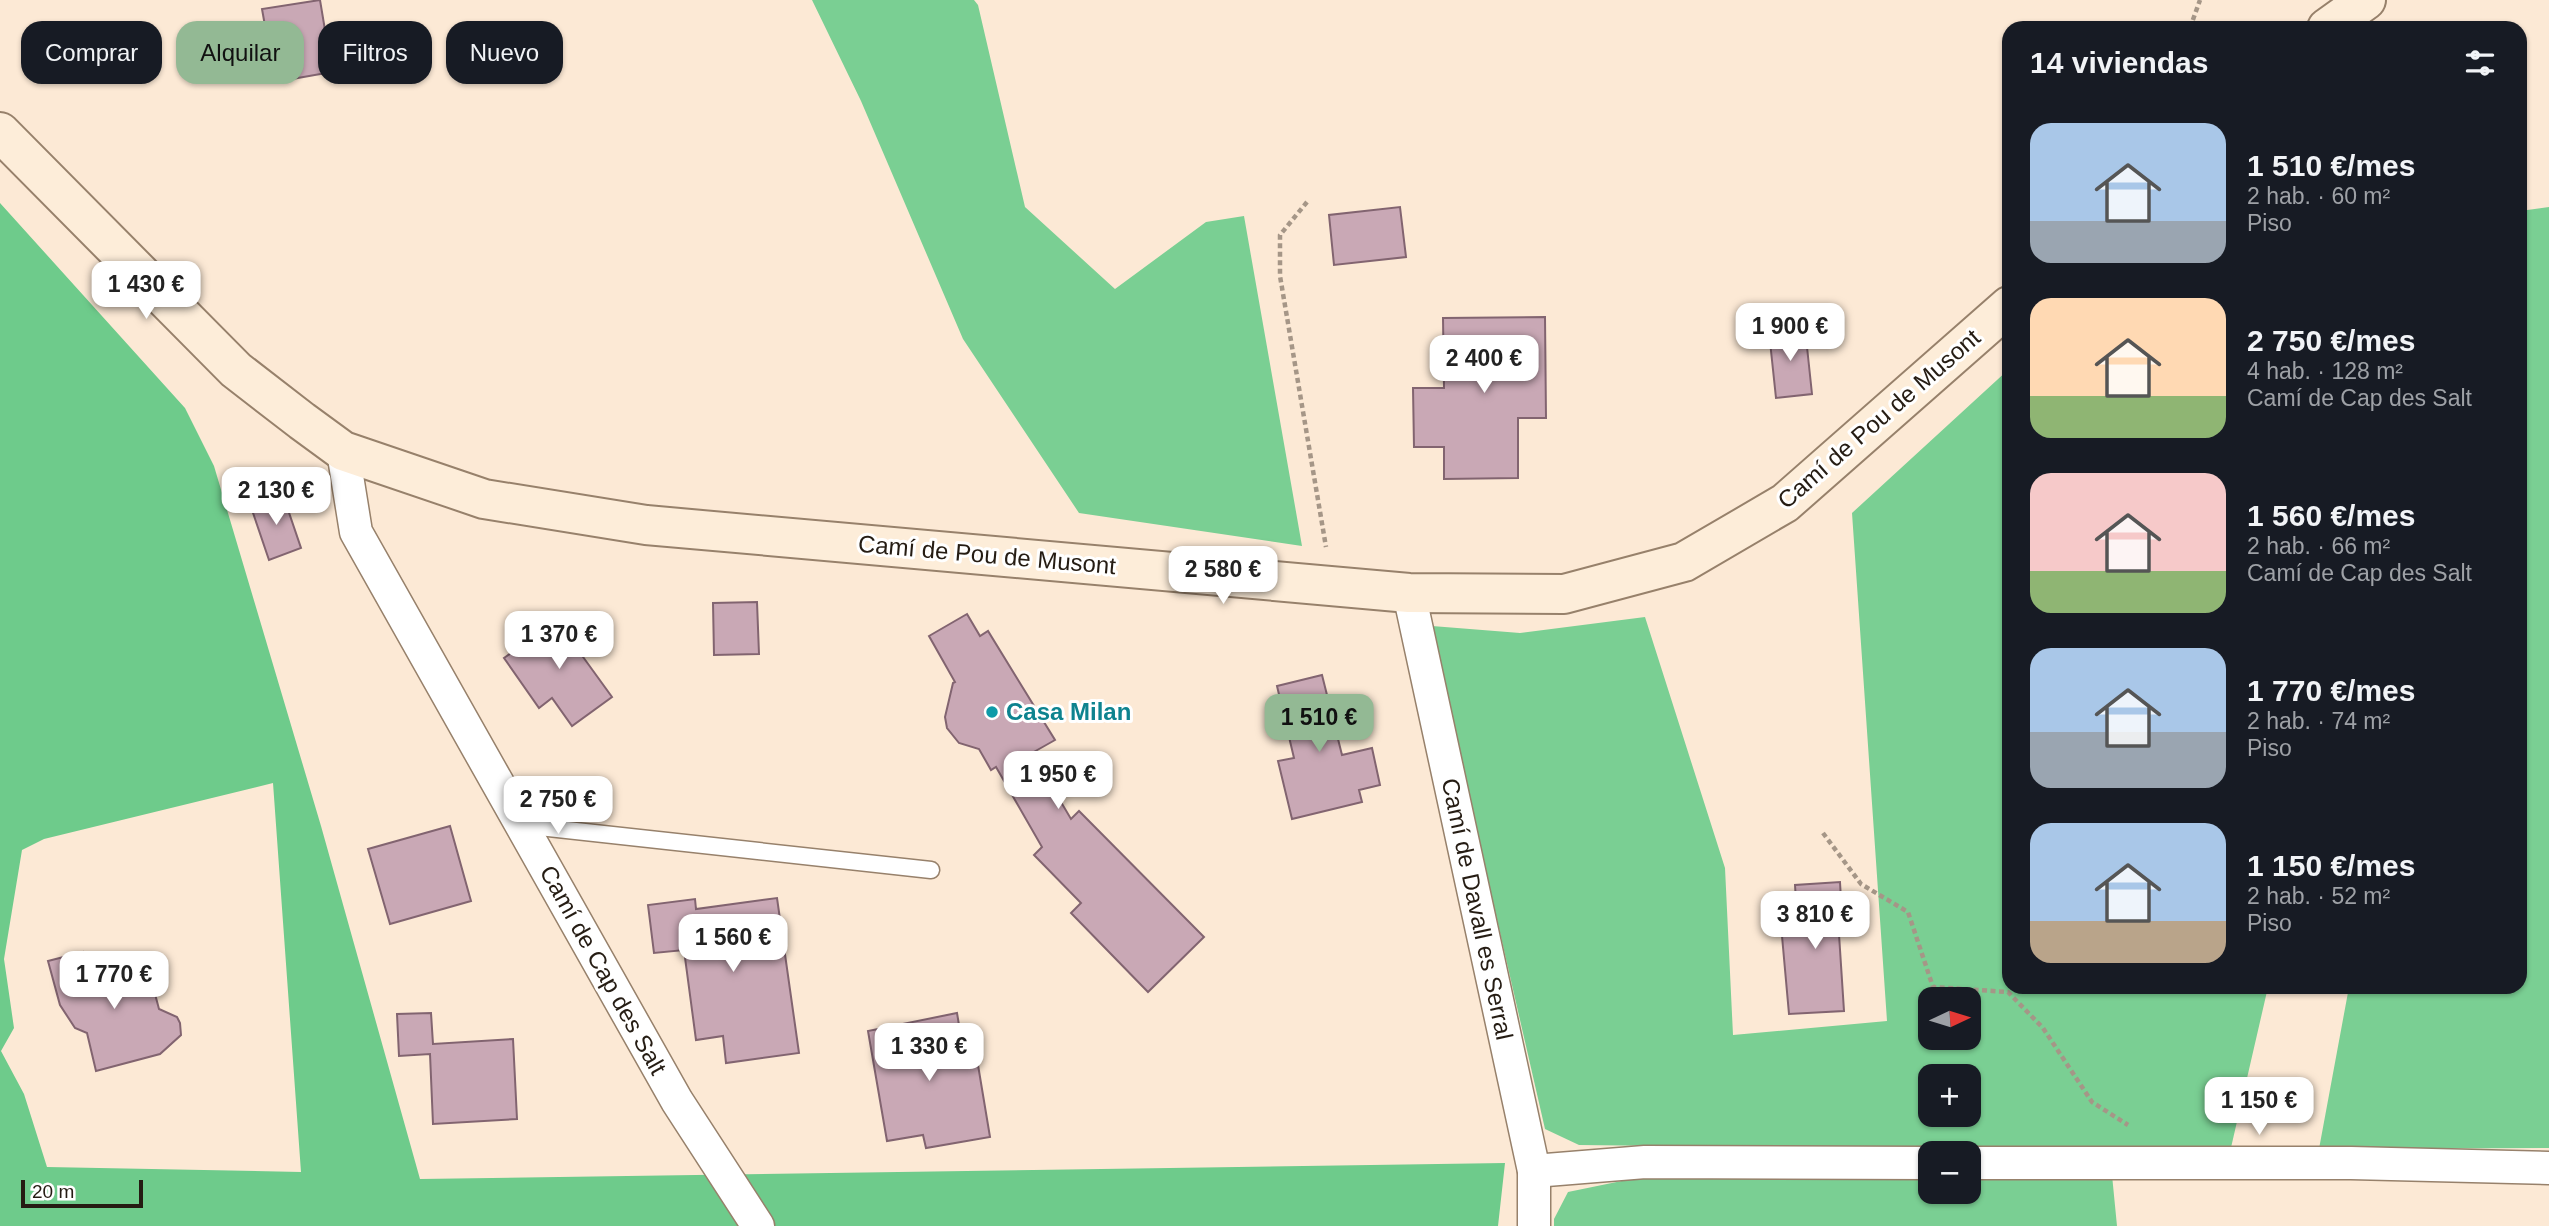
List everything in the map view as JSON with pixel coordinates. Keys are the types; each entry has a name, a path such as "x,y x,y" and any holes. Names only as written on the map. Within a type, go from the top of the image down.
{"street":[{"path":"2337,21 2366,0"},
{"path":"0,132 236,370 343,451"},
{"name":"Camí de Pou de Musont","path":"343,451 484,499 646,525 1409,593 1564,594 1684,562 1784,503 2002,312"},
{"name":"Camí de Cap des Salt","path":"343,451 356,532 677,1101 758,1226"},
{"name":"Camí de Davall es Serral","path":"1409,593 1534,1171 1534,1226"},
{"path":"1534,1171 1645,1162 1918,1163"},
{"path":"1981,1163 2351,1163 2549,1168"}],"lane":[{"path":"522,825 932,870"}],"path":[{"path":"2192,21 2200,0"},
{"path":"1307,202 1280,235 1280,276 1333,586"},
{"path":"1823,833 1860,884 1908,912 1934,987 2002,992"},
{"path":"2010,994 2043,1028 2092,1102 2132,1127"}],"green space":[{"path":"812,0 974,0 978,5 1025,207 1115,289 1206,222 1244,216 1302,546 1079,513 963,339 861,101"},
{"path":"0,203 185,408 214,466 321,826 420,1179 1505,1163 1498,1226 0,1226","holes":["273,783 301,1172 47,1167 24,1094 1,1051 14,1028 4,959 22,850 44,839"]},
{"path":"2549,207 2549,1148 2319,1149 2348,994 2527,994 2527,210"},
{"path":"2002,375 2002,994 2266,994 2230,1152 1981,1149 1981,1141 1918,1141 1918,1149 1579,1145 1545,1129 1435,649 1432,626 1520,633 1645,617 1725,868 1733,1035 1887,1021 1852,513"},
{"path":"2112,1175 2117,1226 1554,1226 1554,1219 1568,1192 1641,1177 1918,1176 1918,1204 1981,1204 1981,1176"}],"building":[{"path":"320,0 324,21 318,21 318,74 304,77 304,21 264,21 262,9"},
{"path":"1400,207 1406,257 1334,265 1329,215"},
{"path":"1545,317 1546,418 1518,418 1518,478 1444,479 1444,447 1414,447 1413,388 1444,388 1443,318"},
{"path":"1805,328 1812,394 1776,398 1769,332"},
{"path":"283,495 301,548 269,560 251,507"},
{"path":"757,602 759,654 714,655 713,603"},
{"path":"566,614 587,643 578,650 612,697 572,726 552,698 539,708 504,658"},
{"path":"967,614 980,636 988,631 1055,740 1032,753 1071,819 1079,811 1204,937 1148,992 1071,913 1081,903 1034,855 1042,847 996,767 991,770 979,749 959,743 947,728 945,717 955,682 929,636"},
{"path":"1322,675 1342,755 1372,748 1380,785 1359,790 1362,802 1292,819 1278,761 1294,758 1277,686"},
{"path":"450,826 471,901 390,924 368,849"},
{"path":"1840,882 1842,918 1838,919 1844,1011 1789,1014 1782,936 1798,935 1795,885"},
{"path":"777,898 799,1053 726,1063 723,1036 696,1040 684,950 654,953 648,905 695,899 696,909"},
{"path":"83,952 89,975 139,962 143,981 151,979 159,1009 177,1017 181,1035 160,1054 96,1071 87,1033 75,1028 60,1005 48,961"},
{"path":"431,1013 433,1044 513,1039 517,1119 433,1124 430,1054 399,1056 397,1014"},
{"path":"957,1013 963,1049 975,1047 990,1137 926,1148 923,1135 887,1141 868,1031"}],"place":[{"name":"Casa Milan","path":"992,712"}]}
